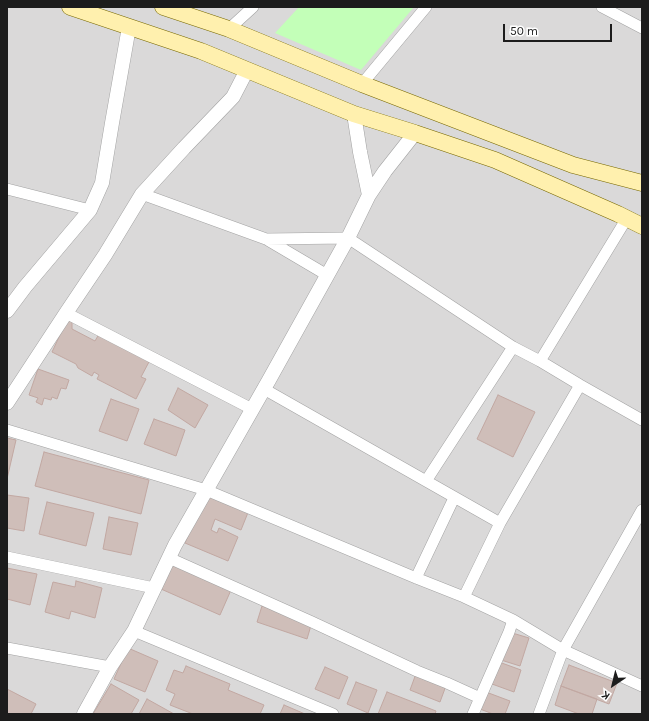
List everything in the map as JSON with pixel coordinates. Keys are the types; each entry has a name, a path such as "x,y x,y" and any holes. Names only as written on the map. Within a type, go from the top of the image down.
{"main road":[{"path":"70,7 201,51 354,114 495,160 642,226"},
{"path":"163,7 229,29 362,84 573,165 642,183"}],"street":[{"path":"229,29 253,7"},
{"path":"362,84 426,7"},
{"path":"602,7 641,24"},
{"path":"7,311 25,287 90,210 102,183 129,27"},
{"path":"7,403 105,255 142,194 233,97 247,70"},
{"path":"354,114 369,195"},
{"path":"84,714 110,667 134,631 168,558 348,238 369,195 415,133"},
{"path":"7,189 90,210"},
{"path":"142,194 266,238 327,275"},
{"path":"540,361 627,218"},
{"path":"266,238 348,238 513,347 642,420"},
{"path":"66,313 252,410"},
{"path":"426,481 513,347"},
{"path":"464,597 500,523 580,385"},
{"path":"264,389 500,523"},
{"path":"7,430 206,490 464,597 513,620 563,650 642,686"},
{"path":"416,578 454,498"},
{"path":"540,714 563,650 642,510"},
{"path":"7,557 154,588"},
{"path":"168,558 480,698"},
{"path":"473,714 510,632 513,620"},
{"path":"134,631 333,714"},
{"path":"7,648 110,667"}],"shaded area":[{"path":"7,7 642,7 642,714 7,714"}],"green space":[{"path":"299,7 414,7 361,70 275,33"}],"building":[{"path":"67,320 72,322 72,329 95,341 99,334 150,360 141,377 146,379 136,399 97,379 99,375 94,372 92,376 78,368 76,364 52,352"},
{"path":"38,369 69,380 66,389 61,388 57,399 52,397 51,400 44,398 42,405 36,402 38,398 29,395"},
{"path":"178,388 208,405 195,428 168,410"},
{"path":"498,395 535,412 513,457 477,439"},
{"path":"111,399 139,409 127,441 99,431"},
{"path":"154,419 185,430 176,456 144,444"},
{"path":"7,438 16,440 7,479"},
{"path":"44,452 149,480 141,514 35,486"},
{"path":"206,492 249,510 241,530 215,519 211,530 217,533 219,528 238,537 228,561 185,543"},
{"path":"7,495 29,498 24,531 7,528"},
{"path":"47,502 94,513 86,546 39,534"},
{"path":"109,517 138,523 131,555 103,549"},
{"path":"172,565 231,590 220,615 161,589"},
{"path":"7,568 37,574 30,605 7,599"},
{"path":"76,581 102,588 95,618 71,611 69,619 45,612 53,582 75,587"},
{"path":"262,606 312,622 307,639 257,622"},
{"path":"509,632 529,638 520,666 501,660"},
{"path":"128,648 158,661 145,692 114,679"},
{"path":"499,662 521,670 514,692 492,684"},
{"path":"569,665 617,683 609,704 561,686"},
{"path":"186,666 230,684 228,690 264,705 260,714 193,714 170,705 175,694 166,690 174,670 183,673"},
{"path":"325,667 348,677 339,699 315,689"},
{"path":"417,671 447,683 440,702 410,690"},
{"path":"356,682 377,690 368,713 347,704"},
{"path":"111,684 139,700 131,714 93,714"},
{"path":"561,686 597,699 592,714 579,714 555,705"},
{"path":"7,689 36,704 31,714 7,714"},
{"path":"387,692 436,711 435,714 378,714"},
{"path":"486,692 510,701 505,714 493,714 480,709"},
{"path":"147,699 174,714 139,714"},
{"path":"284,705 305,714 280,714"}]}
